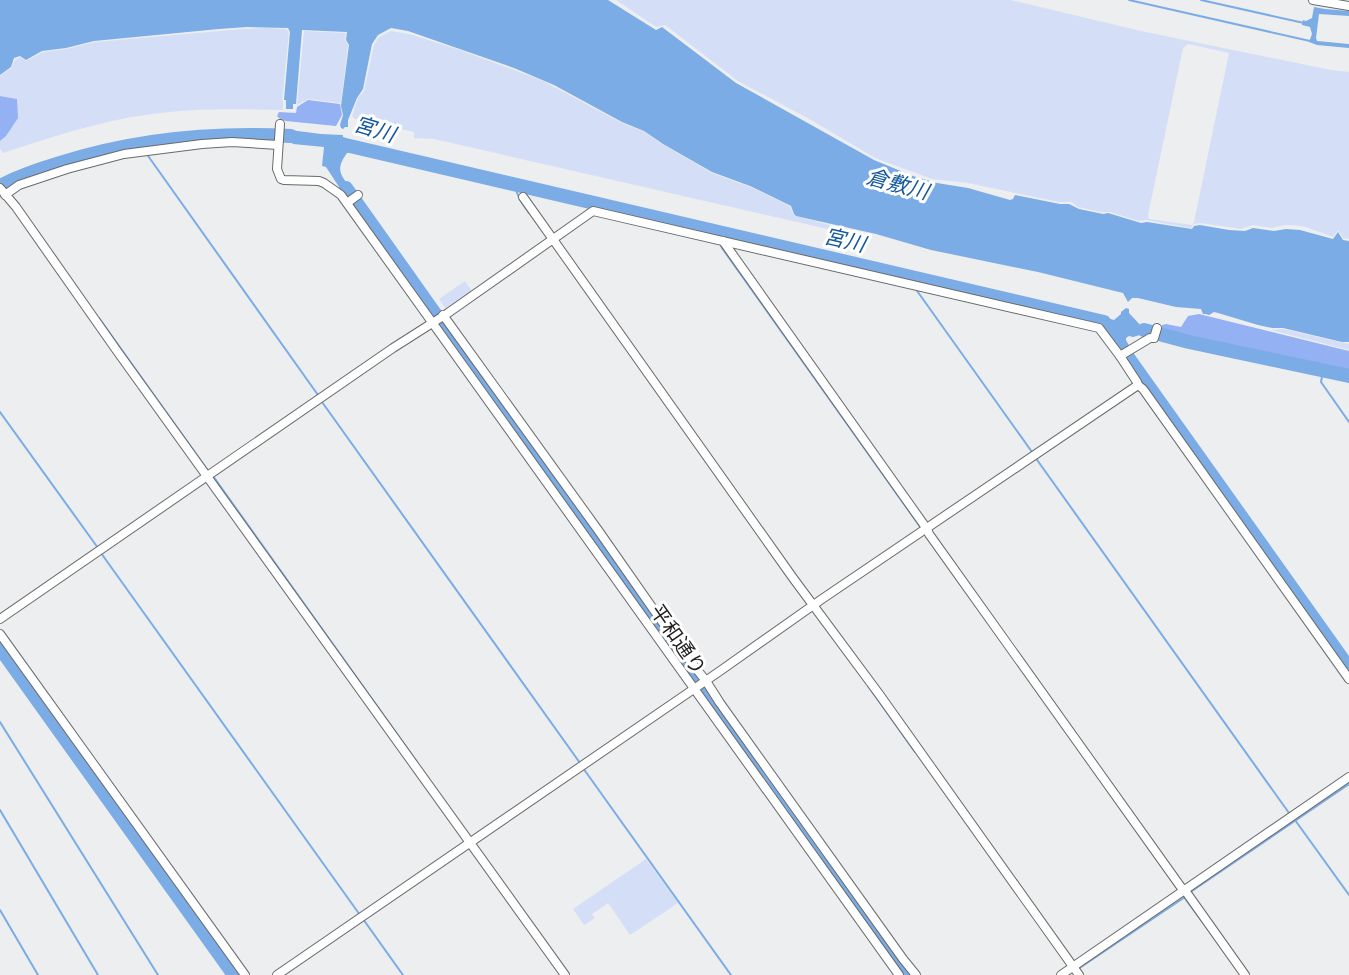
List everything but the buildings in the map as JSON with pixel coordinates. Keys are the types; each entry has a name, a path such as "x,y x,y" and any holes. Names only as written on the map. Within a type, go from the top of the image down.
{"street":[{"path":"1315,0 1349,6"},
{"path":"280,126 277,169 281,178 319,181 337,191 348,202 598,530 684,653 700,685 720,703 916,975"},
{"path":"279,143 195,144 145,151 84,164 19,185 4,193 211,475 565,975"},
{"path":"348,202 357,195"},
{"path":"523,197 550,241 1076,971"},
{"path":"0,619 593,211 1099,328 1123,354 1138,385 1349,679"},
{"path":"720,241 1245,975"},
{"name":"平和通り","path":"438,319 700,685 898,975"},
{"path":"1123,354 1150,338 1155,338 1156,332"},
{"path":"277,975 1138,385"},
{"path":"0,634 245,975"},
{"path":"1061,975 1076,971 1349,777"}],"shaded area":[{"path":"616,0 1011,0 1141,31 1349,72 1349,239 1343,238 1338,230 1333,237 1306,227 1293,225 1272,228 1253,225 1241,229 1200,223 1194,224 1191,228 1146,220 1139,221 1110,212 1078,207 1072,202 1059,202 968,183 932,179 875,158 738,81 665,25 656,27","holes":["1188,44 1229,53 1194,222 1192,225 1149,219 1183,48"]},
{"path":"267,28 286,29 289,32 283,110 197,110 145,115 91,126 3,153 0,149 0,141 6,136 17,99 0,96 0,76 11,68 15,60 21,57 26,61 43,52 95,42"},
{"path":"304,31 346,33 345,40 348,45 341,103 308,99 297,105"},
{"path":"391,31 454,48 541,80 622,123 643,131 712,173 782,202 790,207 796,216 837,227 854,235 434,139 414,138 414,132 355,119 352,116 358,98 364,91 374,45 379,37"},
{"path":"0,96 17,99 18,118 0,141"},
{"path":"308,100 340,104 342,115 336,126 286,121 277,116 279,112 296,113 297,107"},
{"path":"465,281 473,293 447,311 439,299"},
{"path":"1199,314 1349,351 1349,370 1182,336 1161,329 1162,325 1166,324 1181,327 1188,316"},
{"path":"1283,329 1349,344 1349,350 1271,330"},
{"path":"646,859 678,903 630,935 608,903 592,914 595,918 584,925 573,909"}],"water":[{"name":"倉敷川","path":"0,0 608,0 656,30 662,27 736,83 874,160 913,176 1010,200 1015,195 1069,204 1079,209 1108,213 1141,223 1192,229 1200,225 1245,231 1253,228 1274,231 1300,230 1333,239 1338,232 1343,240 1349,241 1349,342 1258,325 1214,312 1209,315 1203,314 1201,309 1176,307 1138,298 1132,298 1128,302 1123,293 1038,272 931,250 876,234 796,216 791,206 750,186 712,172 644,131 622,122 554,85 514,68 408,31 391,28 378,35 372,44 363,89 348,120 348,127 343,129 340,125 343,115 341,106 349,45 346,40 347,32 302,30 296,104 293,104 293,109 286,109 286,100 284,100 290,32 288,28 247,27 94,41 42,51 26,60 20,56 14,58 11,67 0,75"},
{"path":"1314,7 1349,11 1349,16 1319,14 1316,38 1317,41 1349,44 1349,48 1309,42 1312,34 1310,27 1302,25 1303,20 1312,18"},
{"path":"282,129 343,135 354,142 353,152 347,153 340,170 355,193 347,199 326,167 322,166 324,147 293,144 282,140"},
{"path":"1126,308 1142,327 1154,329 1153,333 1147,337 1140,335 1126,338 1126,349 1120,352 1087,322 1090,313 1114,320"}],"waterway":[{"path":"1129,0 1310,41"},
{"path":"1201,0 1304,23"},
{"path":"0,186 60,163 145,143 203,136 291,136"},
{"name":"宮川","path":"337,143 1104,322"},
{"path":"146,153 318,395"},
{"path":"515,184 518,196 529,213"},
{"path":"346,188 907,975"},
{"path":"720,243 921,528"},
{"path":"915,288 1032,452"},
{"path":"99,318 209,472"},
{"name":"宮川","path":"1144,330 1189,342 1349,376"},
{"path":"1119,342 1349,668"},
{"path":"1323,371 1321,382 1349,422"},
{"path":"322,402 580,763"},
{"path":"0,412 98,548"},
{"path":"1035,457 1289,813"},
{"path":"213,476 417,762"},
{"path":"101,553 360,915"},
{"path":"0,648 234,975"},
{"path":"868,686 915,752"},
{"path":"0,722 158,975"},
{"path":"583,768 731,975"},
{"path":"1189,893 1349,784"},
{"path":"0,810 98,975"},
{"path":"1295,820 1349,895"},
{"path":"1184,897 1218,943"},
{"path":"1078,969 1185,897"},
{"path":"0,910 38,975"},
{"path":"363,919 403,975"}]}
